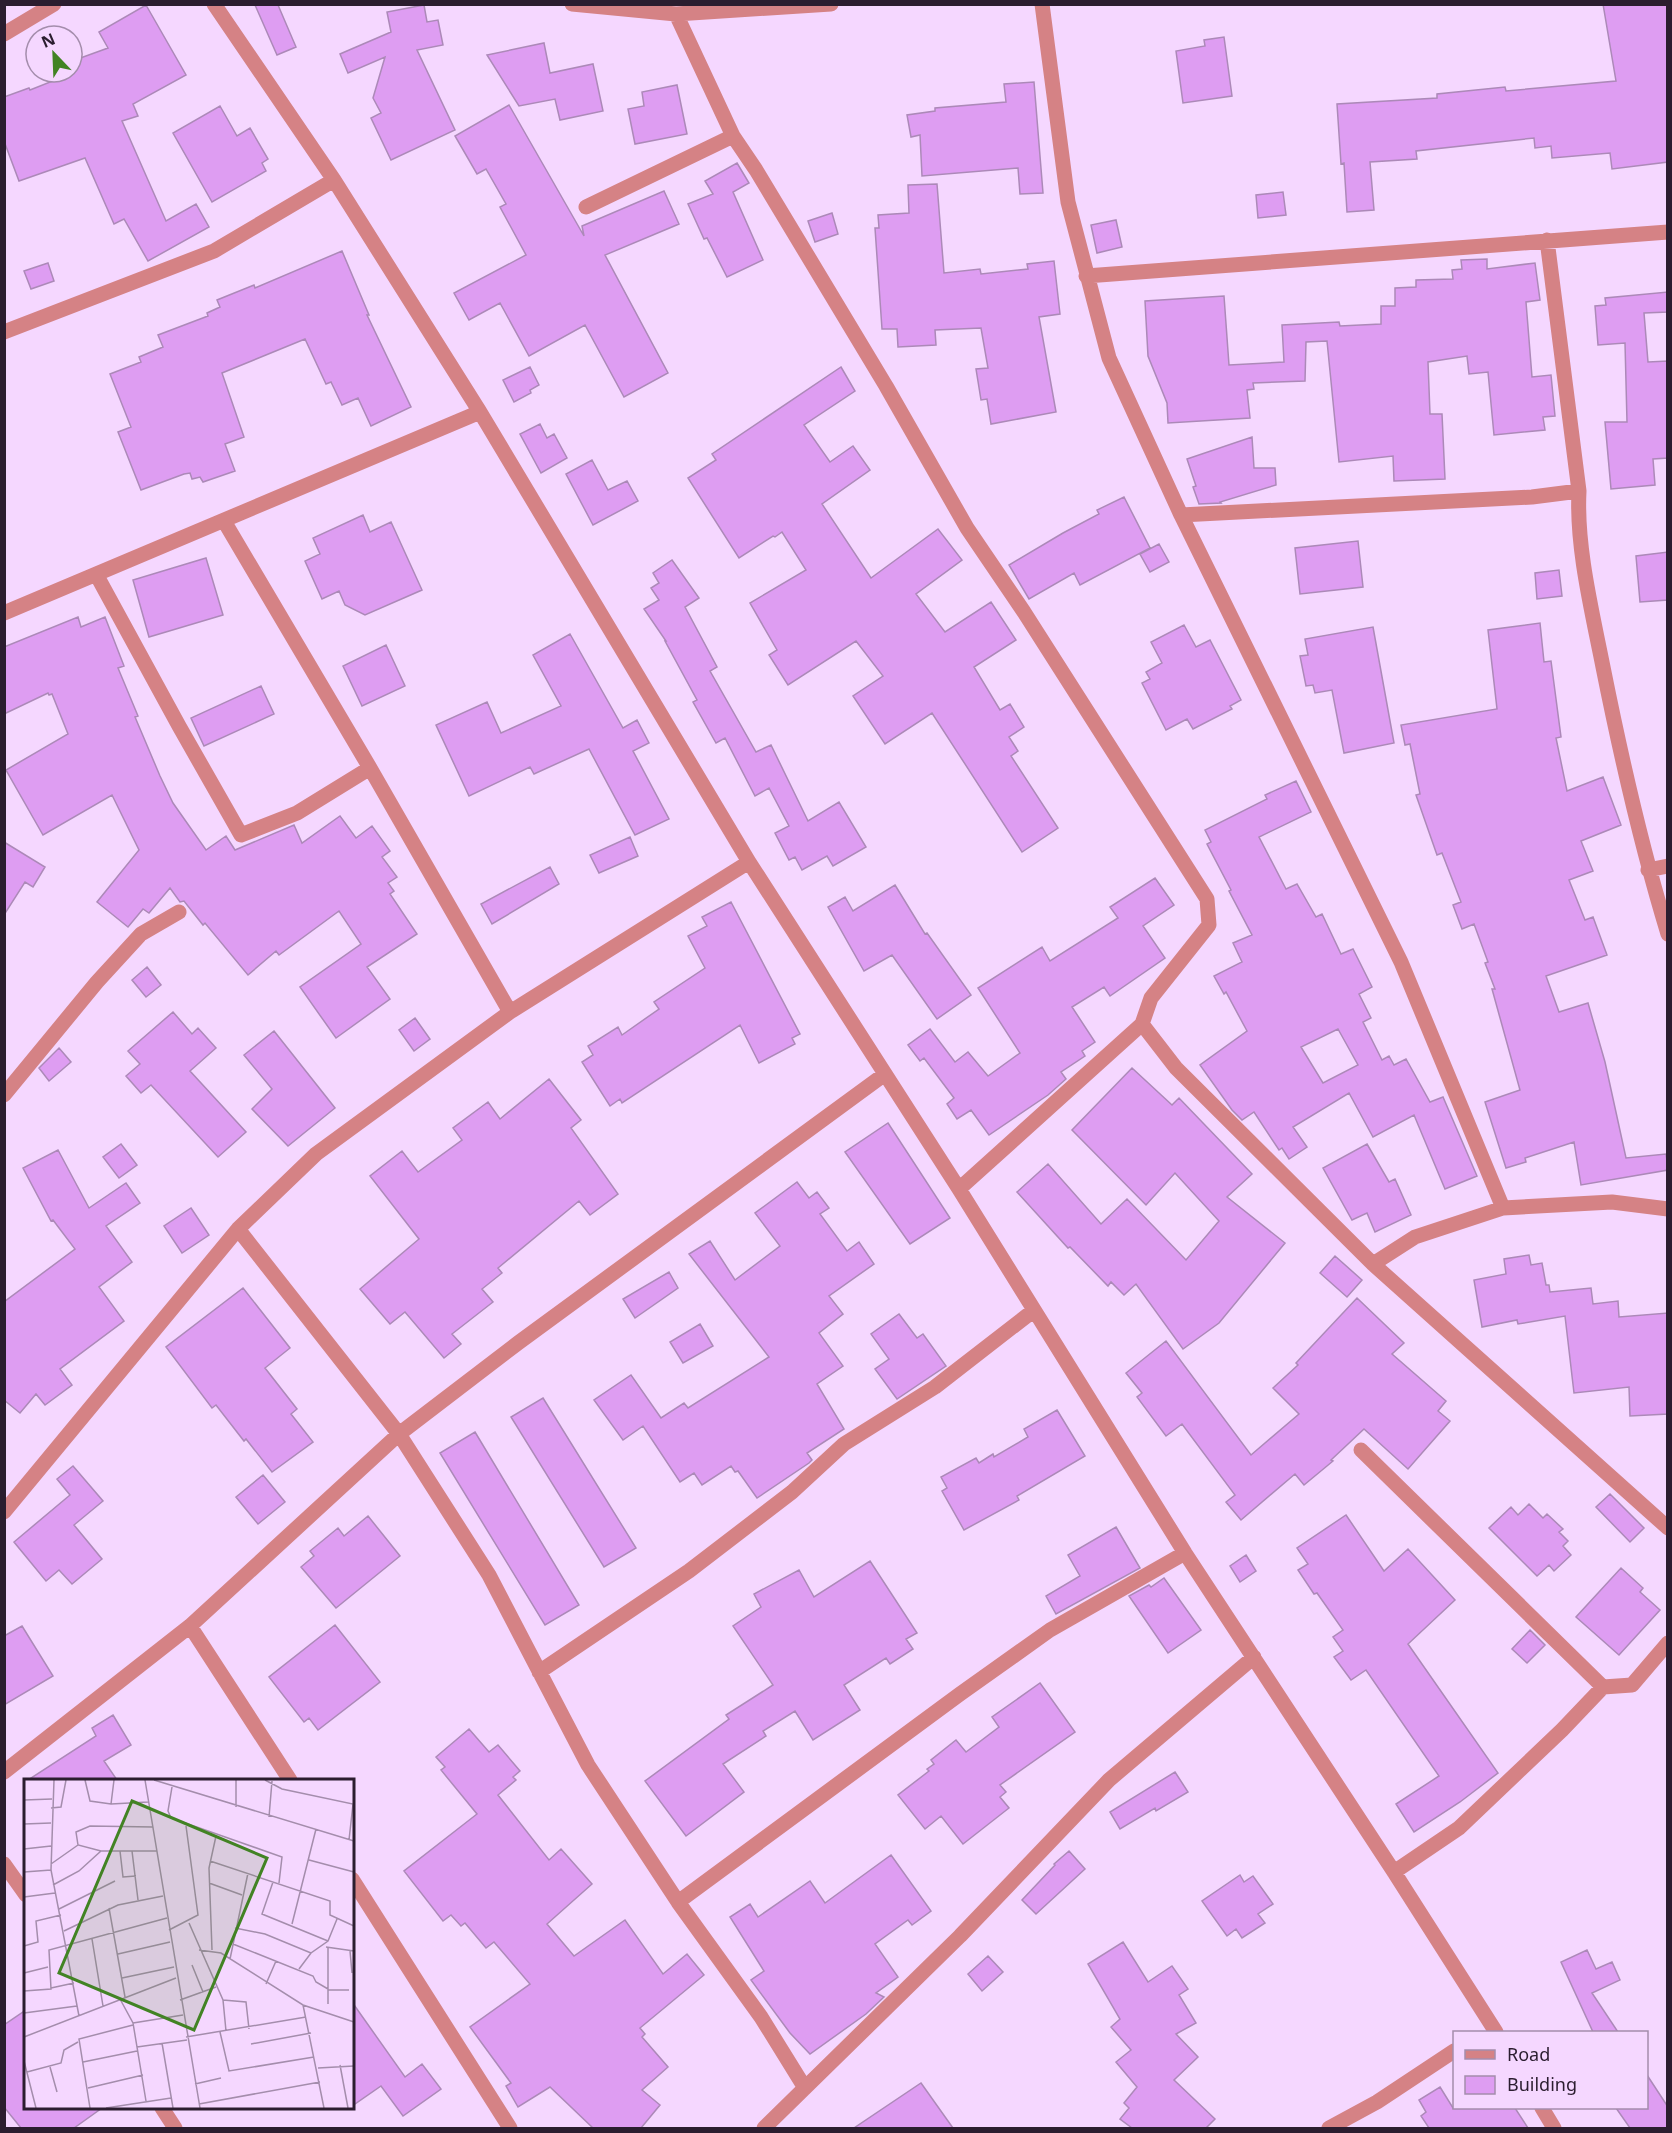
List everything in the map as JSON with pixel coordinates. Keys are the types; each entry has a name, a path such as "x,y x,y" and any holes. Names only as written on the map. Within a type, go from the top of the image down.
{"street":[{"path":"4,34 54,4"},
{"path":"214,4 334,180 480,412 749,862 959,1189 1185,1553 1394,1872 1490,2030"},
{"path":"572,4 676,14 831,4"},
{"path":"1041,4 1068,202 1109,358 1180,514 1401,962 1503,1208"},
{"path":"676,14 733,136 756,170 885,386 967,528 1024,612 1207,899 1209,925 1151,998 1142,1024 959,1189"},
{"path":"586,207 733,136"},
{"path":"4,332 214,251 334,180"},
{"path":"1086,276 1668,232"},
{"path":"1547,240 1579,491 1577,521 1597,636 1648,870 1668,934"},
{"path":"4,613 480,412"},
{"path":"1180,514 1532,497 1579,491"},
{"path":"224,521 370,768 510,1012"},
{"path":"96,574 241,835 297,813 370,768"},
{"path":"4,1512 238,1229 316,1154 510,1012 749,862"},
{"path":"1648,870 1668,866"},
{"path":"4,1095 97,982 141,934 179,912"},
{"path":"1142,1024 1176,1068 1373,1264 1668,1528"},
{"path":"4,1772 190,1626 399,1434 518,1343 885,1074"},
{"path":"1373,1264 1415,1237 1503,1208 1612,1202 1668,1209"},
{"path":"238,1229 399,1434 489,1575 588,1764 678,1902 761,2017 805,2088"},
{"path":"539,1672 689,1571 792,1492 844,1444 935,1387 1033,1311"},
{"path":"1361,1450 1603,1687"},
{"path":"678,1902 1050,1630 1185,1553"},
{"path":"190,1626 289,1779"},
{"path":"1394,1872 1459,1828 1562,1730 1603,1687 1632,1685 1668,1643"},
{"path":"764,2128 960,1936 1109,1780 1254,1657"},
{"path":"4,1864 24,1892"},
{"path":"354,1882 510,2128"},
{"path":"1329,2128 1377,2102 1453,2052"},
{"path":"163,2109 175,2128"},
{"path":"1543,2109 1554,2128"}],"building":[{"path":"1603,4 1668,4 1668,162 1612,169 1610,153 1552,158 1551,146 1535,148 1534,138 1416,151 1417,159 1370,162 1374,210 1347,212 1337,104 1437,98 1437,94 1505,87 1506,91 1616,81"},
{"path":"146,5 186,75 133,104 138,116 122,121 166,221 196,204 209,227 148,261 124,219 114,224 85,158 19,181 4,141 4,97 45,84 84,84 84,57 108,48 99,32"},
{"path":"255,5 278,5 296,47 277,55"},
{"path":"424,5 427,22 438,20 443,45 417,50 455,130 391,160 371,118 381,113 373,98 385,57 348,73 340,54 391,32 387,12"},
{"path":"1224,37 1232,96 1183,103 1176,51 1205,46 1204,40"},
{"path":"544,43 550,73 593,64 603,111 560,120 555,99 519,106 487,55"},
{"path":"1034,82 1043,193 1020,194 1018,168 922,176 920,135 911,137 907,115 935,111 935,108 1006,102 1004,84"},
{"path":"677,85 687,134 635,144 628,109 644,106 642,92"},
{"path":"509,105 584,236 582,226 664,191 679,224 605,255 668,373 624,397 585,325 529,356 500,303 469,320 454,293 526,255 500,207 506,204 486,169 477,174 455,136"},
{"path":"220,106 237,136 250,128 268,159 262,163 266,171 212,202 173,133"},
{"path":"737,163 749,183 733,192 763,260 727,277 707,238 704,239 688,204 713,194 705,181"},
{"path":"937,184 944,273 980,269 981,274 1028,269 1027,264 1054,261 1060,314 1039,317 1056,412 991,424 987,399 981,400 976,369 988,368 981,328 935,330 936,345 898,347 897,329 882,329 875,228 879,228 878,215 909,213 908,185"},
{"path":"1283,192 1286,215 1258,218 1256,195"},
{"path":"832,213 838,234 815,242 808,221"},
{"path":"1116,220 1122,247 1097,253 1091,225"},
{"path":"342,251 369,315 367,315 411,407 371,426 358,398 342,405 331,382 326,384 305,339 222,373 244,437 225,444 235,471 203,482 200,477 192,479 190,473 184,474 141,490 118,432 131,427 110,374 141,362 139,357 163,347 158,335 208,316 207,313 220,307 217,300 254,285 255,288"},
{"path":"1487,259 1487,269 1535,263 1540,300 1526,302 1532,377 1551,375 1555,416 1543,417 1545,430 1494,435 1488,372 1469,374 1467,356 1428,362 1430,414 1442,414 1445,479 1394,481 1393,456 1339,462 1327,341 1306,342 1305,381 1253,383 1254,389 1247,390 1250,418 1168,423 1167,403 1148,356 1145,301 1224,296 1229,365 1284,362 1282,325 1339,322 1340,326 1381,324 1381,306 1395,306 1395,288 1416,287 1416,280 1453,279 1452,270 1462,269 1461,260"},
{"path":"48,263 54,281 31,289 24,271"},
{"path":"1668,292 1668,312 1644,313 1648,362 1668,361 1668,458 1653,459 1655,485 1611,489 1605,422 1627,422 1625,343 1598,345 1595,306 1606,305 1605,298"},
{"path":"530,367 539,385 530,390 531,393 514,402 503,380"},
{"path":"841,367 855,391 804,425 830,462 853,446 870,470 822,504 871,578 938,529 962,560 916,594 945,632 991,602 1016,640 974,667 1000,710 1010,704 1024,727 1009,737 1018,751 1011,756 1058,828 1022,852 932,713 885,744 853,696 883,676 856,641 788,685 769,655 777,650 750,603 806,570 782,532 739,558 688,478 716,460 712,454"},
{"path":"540,424 547,438 554,434 567,458 541,473 520,434"},
{"path":"1252,437 1254,468 1275,468 1276,485 1221,503 1199,504 1187,459"},
{"path":"592,460 608,490 627,481 638,501 593,525 566,474"},
{"path":"1124,497 1150,548 1080,585 1074,573 1029,599 1009,565 1099,514 1097,510"},
{"path":"363,515 370,532 391,522 422,590 365,615 345,605 339,591 322,599 305,561 320,554 313,538"},
{"path":"1358,541 1363,587 1300,594 1295,548"},
{"path":"1159,544 1169,562 1150,572 1140,554"},
{"path":"1668,552 1668,600 1640,602 1636,556"},
{"path":"206,558 223,615 149,637 133,580"},
{"path":"672,560 699,598 685,607 717,667 710,671 756,752 771,745 808,821 839,802 866,847 833,866 827,856 802,870 795,857 789,860 775,833 789,826 769,788 755,796 725,738 716,743 693,702 697,700 666,641 644,609 659,600 651,588 659,583 653,573"},
{"path":"1559,570 1562,596 1537,599 1535,573"},
{"path":"78,617 81,627 105,617 124,666 118,668 138,716 135,717 160,776 173,803 206,850 226,836 235,850 294,825 302,843 340,816 356,838 372,826 390,851 382,857 397,877 388,883 394,891 390,894 417,934 367,967 390,999 336,1038 300,987 361,944 339,911 279,955 276,951 248,975 205,923 203,925 184,901 180,902 170,888 149,913 143,909 128,927 97,902 139,850 112,795 43,835 6,770 68,734 52,694 48,693 4,714 4,647"},
{"path":"1540,623 1544,662 1551,661 1561,737 1556,738 1567,791 1603,777 1621,825 1581,841 1593,871 1569,880 1585,920 1593,917 1607,955 1546,976 1559,1012 1588,1003 1605,1062 1626,1158 1666,1154 1668,1167 1668,1170 1581,1185 1574,1142 1525,1158 1526,1162 1506,1168 1485,1102 1520,1090 1492,989 1495,989 1485,963 1488,962 1474,924 1462,929 1453,905 1461,902 1442,853 1437,855 1416,795 1420,794 1410,744 1405,745 1401,725 1497,709 1488,630"},
{"path":"1184,625 1196,647 1210,640 1241,700 1230,706 1232,709 1193,729 1187,719 1166,730 1142,683 1150,679 1146,672 1162,663 1151,642"},
{"path":"1373,627 1394,743 1344,753 1332,690 1315,693 1313,685 1306,686 1300,656 1308,655 1305,639"},
{"path":"570,634 623,728 637,720 649,743 633,751 669,819 635,835 589,749 534,774 530,767 469,796 436,725 487,702 501,733 561,706 533,655"},
{"path":"386,645 405,686 362,706 343,666"},
{"path":"261,686 274,714 204,746 191,718"},
{"path":"1296,781 1311,812 1259,837 1286,889 1297,884 1316,917 1322,914 1341,954 1353,949 1372,987 1359,994 1371,1018 1363,1022 1382,1060 1389,1056 1394,1065 1406,1059 1430,1102 1443,1097 1477,1176 1445,1189 1414,1115 1373,1137 1349,1093 1293,1127 1307,1147 1289,1159 1282,1148 1279,1150 1254,1112 1242,1120 1232,1110 1200,1065 1247,1031 1226,992 1224,994 1214,976 1242,962 1233,943 1252,935 1207,844 1211,842 1205,830 1267,799 1265,795","holes":["1338,1029 1358,1065 1323,1083 1301,1047"]},
{"path":"630,837 638,856 599,873 590,855"},
{"path":"4,842 45,867 33,887 25,882 4,915"},
{"path":"550,867 559,884 492,924 481,904"},
{"path":"1155,878 1174,905 1143,926 1165,958 1110,996 1104,987 1072,1007 1095,1042 1082,1051 1085,1056 1061,1072 1066,1079 1048,1095 989,1135 971,1110 957,1119 947,1104 954,1098 924,1058 920,1061 908,1045 930,1029 955,1062 968,1052 988,1076 1020,1053 978,988 1042,947 1050,961 1118,918 1110,907"},
{"path":"895,885 925,934 927,933 971,995 937,1019 892,955 864,971 828,907 845,897 853,911"},
{"path":"731,902 800,1034 792,1038 795,1044 759,1063 740,1025 622,1103 620,1099 610,1106 582,1062 593,1055 588,1046 618,1027 622,1035 659,1009 654,1002 705,968 688,936 707,926 702,917"},
{"path":"147,967 161,985 146,997 132,980"},
{"path":"173,1012 192,1034 198,1028 216,1048 190,1071 246,1132 218,1157 151,1085 141,1093 126,1076 140,1064 128,1051"},
{"path":"415,1018 430,1039 414,1051 399,1030"},
{"path":"274,1031 335,1108 288,1146 252,1109 272,1089 244,1055"},
{"path":"59,1048 71,1062 49,1081 39,1068"},
{"path":"1132,1068 1172,1105 1179,1098 1252,1174 1227,1197 1285,1243 1219,1323 1183,1349 1136,1284 1124,1295 1111,1282 1108,1286 1070,1247 1068,1248 1017,1192 1048,1164 1101,1224 1127,1199 1186,1260 1219,1221 1175,1173 1146,1205 1072,1130"},
{"path":"549,1079 581,1120 571,1128 618,1194 590,1215 579,1201 498,1268 502,1273 482,1289 493,1302 452,1334 461,1344 444,1358 405,1312 390,1324 360,1289 419,1239 370,1176 402,1151 418,1172 462,1140 453,1128 488,1102 500,1119"},
{"path":"888,1123 950,1218 910,1244 845,1152"},
{"path":"121,1144 137,1165 119,1178 103,1157"},
{"path":"1367,1144 1389,1182 1395,1179 1411,1215 1375,1232 1367,1213 1352,1220 1323,1168"},
{"path":"58,1150 89,1208 126,1183 140,1203 106,1226 132,1262 99,1287 124,1321 60,1369 72,1385 45,1405 36,1394 20,1413 4,1400 4,1302 75,1249 53,1220 51,1221 23,1168"},
{"path":"797,1182 809,1198 817,1192 829,1208 820,1214 847,1251 859,1242 874,1264 829,1296 843,1314 819,1333 843,1366 817,1384 844,1429 807,1453 812,1460 809,1463 757,1498 738,1471 735,1472 731,1466 702,1485 694,1473 680,1482 643,1426 623,1440 594,1400 631,1375 661,1418 684,1403 688,1408 769,1357 689,1254 710,1241 735,1280 780,1246 755,1213"},
{"path":"191,1208 209,1235 182,1253 164,1226"},
{"path":"1529,1255 1531,1265 1542,1263 1546,1285 1549,1285 1550,1292 1591,1288 1593,1304 1618,1301 1619,1317 1668,1313 1668,1414 1630,1416 1629,1387 1574,1393 1565,1316 1518,1324 1517,1320 1482,1327 1474,1280 1506,1274 1504,1259"},
{"path":"1335,1256 1362,1280 1347,1297 1320,1273"},
{"path":"669,1272 678,1288 635,1318 623,1299"},
{"path":"243,1288 290,1348 265,1368 297,1409 291,1414 313,1442 272,1472 216,1405 212,1408 166,1347"},
{"path":"1357,1298 1404,1343 1392,1354 1446,1401 1438,1411 1450,1421 1408,1469 1364,1429 1331,1460 1333,1461 1304,1485 1295,1474 1241,1520 1226,1502 1235,1495 1182,1424 1166,1436 1137,1397 1142,1393 1126,1373 1166,1341 1251,1455 1299,1414 1273,1388 1298,1365 1296,1363"},
{"path":"899,1314 917,1338 923,1334 946,1366 897,1399 875,1369 889,1359 871,1334"},
{"path":"700,1324 713,1346 683,1363 670,1342"},
{"path":"543,1398 636,1548 604,1567 511,1417"},
{"path":"1057,1410 1085,1456 1017,1496 1019,1500 964,1530 942,1491 947,1488 941,1477 976,1458 979,1463 993,1454 994,1457 1028,1437 1024,1429"},
{"path":"475,1432 579,1605 545,1625 440,1453"},
{"path":"73,1466 103,1501 74,1525 102,1559 72,1584 59,1570 46,1581 14,1542 70,1495 57,1479"},
{"path":"263,1475 285,1502 258,1524 236,1497"},
{"path":"1610,1494 1644,1528 1630,1542 1596,1507"},
{"path":"1529,1504 1543,1518 1547,1514 1563,1529 1559,1532 1568,1541 1563,1546 1571,1555 1554,1571 1549,1565 1537,1576 1489,1528 1511,1507 1518,1515"},
{"path":"1346,1515 1384,1571 1408,1549 1455,1600 1408,1644 1498,1773 1460,1802 1414,1832 1396,1804 1439,1776 1366,1670 1351,1680 1334,1657 1343,1651 1333,1637 1343,1630 1298,1570 1308,1564 1297,1548"},
{"path":"368,1516 400,1556 336,1608 301,1567 314,1556 310,1551 338,1528 344,1536"},
{"path":"1116,1527 1140,1568 1056,1614 1046,1596 1080,1576 1068,1555"},
{"path":"1246,1555 1256,1571 1240,1582 1230,1566"},
{"path":"870,1561 917,1633 906,1639 913,1649 890,1664 886,1658 844,1685 860,1710 813,1740 795,1711 763,1731 766,1736 723,1764 744,1792 686,1836 645,1781 729,1719 726,1715 773,1685 733,1626 761,1607 754,1594 799,1570 814,1597"},
{"path":"1621,1568 1643,1588 1640,1592 1660,1610 1619,1655 1576,1617"},
{"path":"1164,1578 1201,1630 1168,1653 1129,1596 1149,1585 1151,1587"},
{"path":"335,1625 380,1682 318,1730 309,1718 304,1722 269,1677"},
{"path":"22,1626 53,1676 4,1705 4,1636"},
{"path":"1530,1630 1545,1645 1527,1663 1512,1649"},
{"path":"1040,1683 1075,1732 1000,1785 1006,1792 1000,1797 1009,1808 963,1844 941,1816 925,1829 898,1795 929,1771 927,1769 934,1764 931,1760 956,1740 966,1752 999,1727 992,1717"},
{"path":"113,1715 131,1745 104,1761 116,1779 30,1779 96,1736 92,1728"},
{"path":"469,1729 489,1752 498,1745 520,1771 513,1777 516,1780 498,1795 549,1860 561,1849 592,1884 547,1924 574,1956 625,1920 663,1974 687,1954 704,1975 640,2028 645,2034 642,2037 668,2067 642,2090 660,2105 641,2128 593,2128 550,2087 518,2107 506,2086 511,2083 470,2027 530,1984 494,1942 486,1948 465,1923 461,1926 451,1915 443,1921 404,1871 477,1814 441,1770 445,1767 436,1757"},
{"path":"1175,1772 1188,1792 1120,1829 1110,1812"},
{"path":"1069,1851 1085,1869 1036,1914 1022,1900 1054,1864"},
{"path":"891,1855 931,1911 912,1925 908,1920 875,1944 898,1977 876,1993 884,1997 866,2014 810,2054 790,2033 751,1980 764,1971 730,1917 750,1904 758,1917 810,1881 825,1903"},
{"path":"1240,1875 1244,1882 1253,1876 1273,1904 1258,1914 1265,1923 1242,1938 1236,1929 1227,1936 1202,1901"},
{"path":"1123,1942 1148,1982 1172,1966 1188,1989 1179,1995 1196,2023 1176,2034 1198,2057 1174,2080 1215,2119 1206,2128 1132,2128 1120,2119 1129,2108 1124,2103 1137,2087 1116,2062 1131,2050 1111,2027 1120,2019 1088,1964"},
{"path":"1587,1950 1596,1969 1612,1962 1620,1980 1592,1993 1617,2031 1593,2031 1561,1962"},
{"path":"988,1956 1003,1972 982,1991 968,1974"},
{"path":"354,2005 405,2077 422,2064 441,2089 403,2116 381,2086 354,2105"},
{"path":"24,2011 24,2109 101,2109 74,2128 21,2128 4,2107 4,2025"},
{"path":"1648,2077 1668,2107 1668,2128 1630,2128 1617,2109 1648,2109"},
{"path":"921,2083 953,2128 854,2128"},
{"path":"1440,2087 1453,2109 1516,2109 1528,2128 1429,2128 1421,2116 1426,2112 1419,2100"}]}
